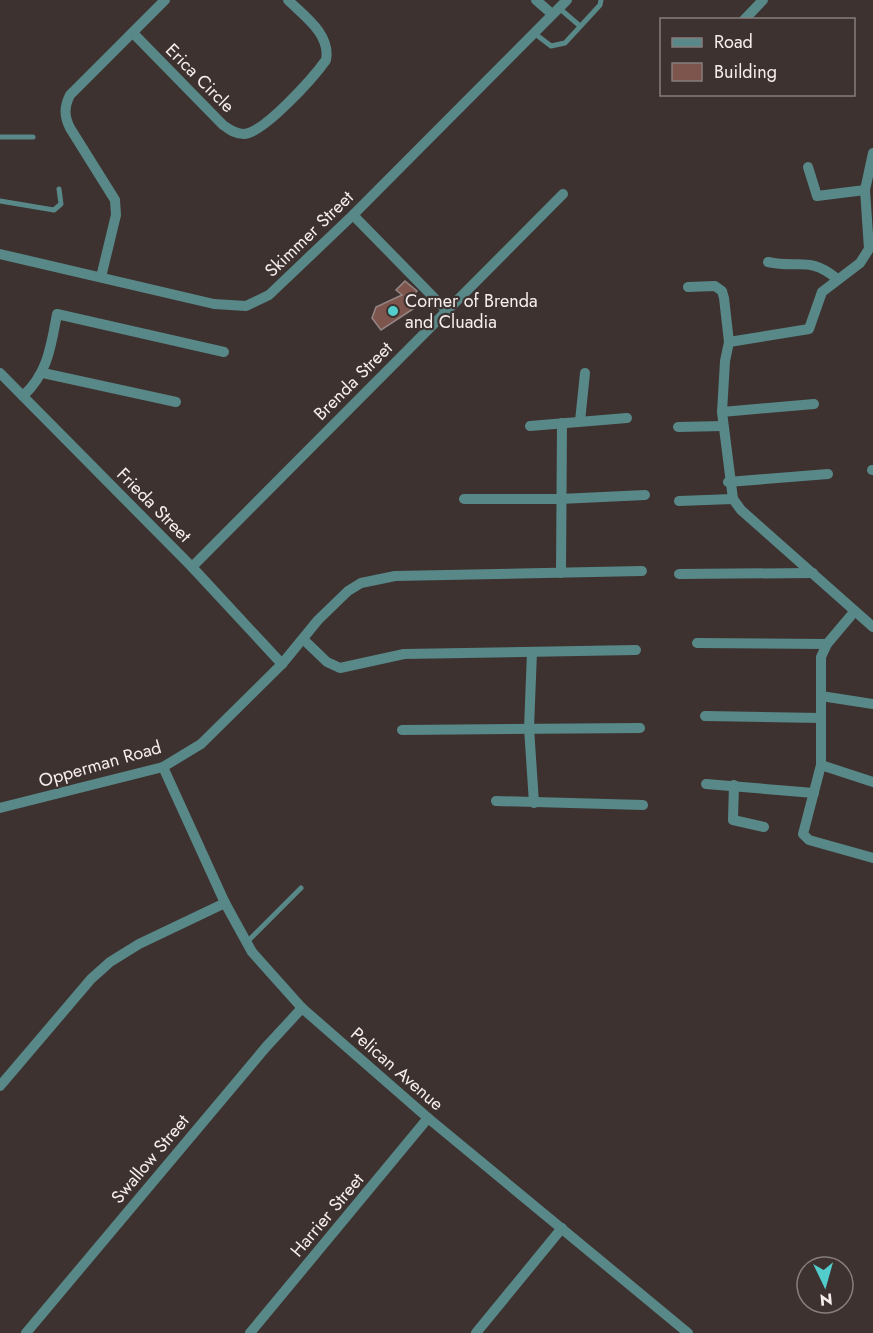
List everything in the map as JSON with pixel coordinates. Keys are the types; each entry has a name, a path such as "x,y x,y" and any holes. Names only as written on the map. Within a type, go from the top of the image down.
{"street":[{"path":"101,277 116,215 115,200 70,128 66,120 66,104 70,96 165,0"},
{"name":"Erica Circle","path":"133,33 223,125 237,133 252,132 262,126 326,60 327,49 322,35 288,0"},
{"path":"536,0 560,7"},
{"path":"746,18 764,0"},
{"name":"Skimmer Street","path":"1,258 101,277 213,304 246,306 269,296 560,7"},
{"path":"729,342 806,330 812,325 818,297 836,278 860,263 869,249 865,190 873,153"},
{"path":"808,167 817,196 865,190"},
{"name":"Brenda Street","path":"192,567 563,194"},
{"path":"353,215 447,311"},
{"path":"768,262 784,266 814,264 836,278"},
{"path":"688,287 710,285 722,291 729,342 722,412 729,482 733,499 741,510 873,627"},
{"path":"23,396 43,373 48,363 57,314 224,352"},
{"name":"Frieda Street","path":"0,373 192,567 282,664"},
{"path":"43,373 176,402"},
{"path":"580,421 585,373"},
{"path":"722,412 814,404"},
{"path":"530,426 627,418"},
{"path":"561,573 562,423"},
{"path":"678,427 723,426"},
{"path":"729,482 828,474"},
{"path":"464,499 560,499 645,495"},
{"path":"679,501 733,499"},
{"name":"Opperman Road","path":"0,808 163,767 201,744 282,664 318,620 348,591 372,580 395,576 642,571"},
{"path":"679,574 813,573"},
{"path":"854,612 827,644 821,657 821,765 803,831 805,838 873,858"},
{"path":"303,639 327,662 340,668 404,654 636,650"},
{"path":"697,643 827,644"},
{"path":"532,652 529,728 534,803"},
{"path":"821,696 873,704"},
{"path":"705,716 821,718"},
{"path":"402,730 640,728"},
{"path":"821,765 873,782"},
{"name":"Pelican Avenue","path":"163,767 225,903 252,952 302,1008 428,1118 688,1333"},
{"path":"706,784 814,793"},
{"path":"734,785 733,820 764,827"},
{"path":"496,801 644,805"},
{"path":"0,1086 91,980 110,962 139,944 225,903"},
{"name":"Swallow Street","path":"26,1333 266,1047 302,1008"},
{"name":"Harrier Street","path":"250,1333 428,1118"},
{"path":"476,1333 562,1228"}],"lane":[{"path":"534,33 551,46 565,43 600,5 601,0"},
{"path":"560,7 580,26"},
{"path":"0,137 33,137"},
{"path":"0,201 54,210 60,207 59,189"},
{"path":"247,942 301,888"}],"building":[{"name":"Corner of Brenda and Cluadia","path":"405,281 417,291 407,301 413,309 381,330 372,318 376,307 402,295 396,290"}],"place":[{"name":"Corner of Brenda and Cluadia","path":"393,311"}]}
